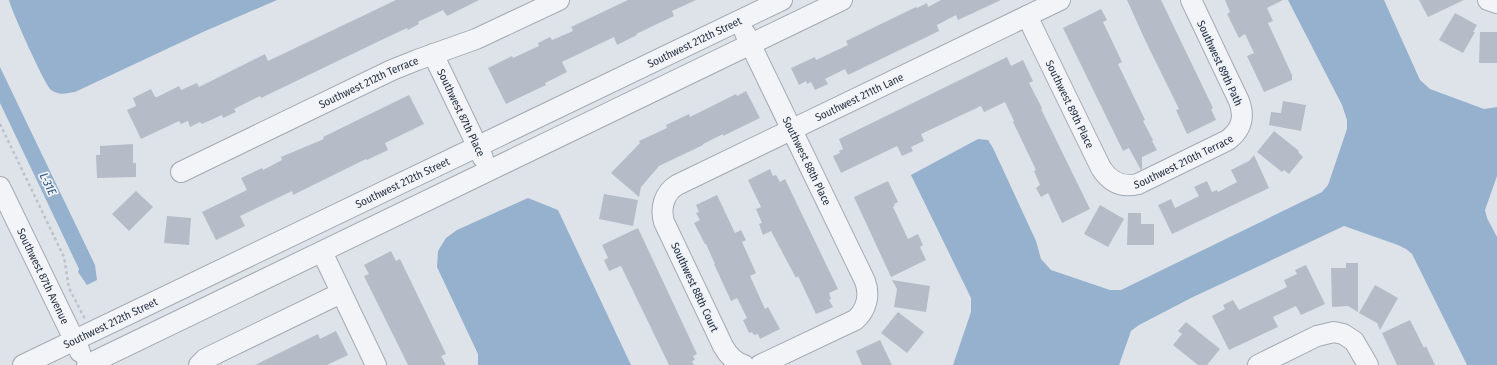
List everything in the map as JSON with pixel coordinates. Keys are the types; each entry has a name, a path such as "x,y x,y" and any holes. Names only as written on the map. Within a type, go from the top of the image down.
{"street":[{"name":"Southwest 212th Terrace","path":"181,172 392,70 476,39 559,0"},
{"name":"Southwest 212th Street","path":"23,365 782,0"},
{"path":"87,365 842,0"},
{"name":"Southwest 211th Lane","path":"664,201 671,190 677,185 1060,0"},
{"name":"Southwest 89th Path","path":"1191,0 1239,101 1242,117 1240,128"},
{"name":"Southwest 89th Place","path":"1027,16 1101,168 1111,180 1116,184 1122,185"},
{"name":"Southwest 88th Place","path":"739,20 868,291 866,302 861,313 851,322 760,365"},
{"name":"Southwest 87th Place","path":"433,54 489,171"},
{"name":"Southwest 210th Terrace","path":"1122,185 1129,186 1138,184 1228,140 1240,128"},
{"name":"Southwest 87th Avenue","path":"0,187 87,365"},
{"name":"Southwest 88th Court","path":"664,201 662,211 664,222 723,346 732,358 743,365"},
{"path":"322,252 376,365"},
{"path":"199,365 205,359 341,293"},
{"path":"1258,365 1321,334 1339,333 1354,341 1360,348 1368,365"}],"path":[{"path":"0,124 64,258 69,288 86,320"}],"water":[{"path":"9,0 277,0 203,32 75,92 63,94 51,90 42,75 28,47"},
{"path":"1288,0 1384,0 1420,80 1430,89 1484,109 1497,107 1497,176 1485,210 1487,218 1497,237 1497,365 1467,365 1412,254 1398,245 1344,226 1191,298 1139,325 1131,331 1119,365 953,365 971,312 971,298 911,175 978,139 988,140 1036,241 1041,259 1051,270 1110,290 1121,290 1322,192 1328,185 1347,129 1347,120 1342,105"},
{"name":"L-31E","path":"0,67 95,265 97,280 87,285 78,272 79,269 0,103"},
{"path":"528,198 558,210 631,365 478,365 478,354 437,267 438,251 446,238 457,230"}],"building":[{"path":"396,0 479,0 447,16 443,10 418,22 419,24 408,30 407,28 261,98 260,96 234,109 236,112 223,118 222,115 202,124 200,122 190,127 188,121 181,124 179,121 141,139 127,110 136,106 133,98 151,89 155,97 157,97 179,86 181,90 197,83 199,87 265,54 268,61"},
{"path":"628,0 696,0 672,11 674,16 617,45 614,37 562,62 567,72 545,83 546,85 506,104 488,68 512,56 513,58 539,46 538,43 550,37 552,40 573,31 571,27"},
{"path":"941,0 1001,0 958,20 956,15 937,25 939,31 848,75 845,69 825,79 828,84 815,90 811,82 807,84 806,81 799,85 791,68 815,57 816,60 848,45 846,41 916,7 917,8 927,3 928,7"},
{"path":"1127,0 1161,0 1213,108 1211,109 1216,120 1187,134 1176,110 1179,109"},
{"path":"1225,0 1283,0 1267,8 1273,21 1268,23 1292,75 1292,80 1264,92 1247,56 1254,53 1245,34 1239,38 1227,14 1230,12"},
{"path":"1419,0 1464,0 1428,17"},
{"path":"1101,9 1107,20 1103,22 1122,62 1118,64 1145,120 1143,121 1157,150 1142,157 1141,170 1129,148 1123,151 1063,28"},
{"path":"1455,13 1477,25 1473,32 1475,32 1463,53 1439,40"},
{"path":"1480,32 1497,32 1497,63 1479,63"},
{"path":"1007,57 1011,66 1023,60 1033,81 1029,83 1090,209 1062,223 1048,193 1041,197 1036,188 1040,185 1034,171 1036,170 1005,102 984,112 981,106 921,134 924,141 911,147 913,151 902,156 897,146 841,173 833,156 840,153 839,151 843,149 839,139"},
{"path":"746,91 760,118 723,136 723,134 659,166 641,187 639,197 611,173 640,143 639,141 667,128 666,125 689,114 690,117 736,94 737,96"},
{"path":"409,95 424,124 385,143 388,150 367,160 366,159 293,195 292,191 240,216 245,226 216,240 202,212 247,190 241,178 262,168 263,170 282,160 281,157 324,139 323,137"},
{"path":"1283,101 1306,105 1301,131 1269,125 1271,112 1281,113"},
{"path":"1274,131 1299,151 1298,152 1303,157 1289,174 1284,170 1282,172 1257,152"},
{"path":"133,144 133,163 136,163 136,177 97,178 96,155 100,155 100,146"},
{"path":"1254,155 1269,188 1172,234 1158,205 1171,199 1175,208 1199,196 1194,187 1207,181 1212,192 1217,190 1218,192 1237,182 1231,170 1249,161"},
{"path":"770,169 773,176 776,175 780,182 785,179 838,289 829,293 831,299 829,300 833,307 816,314 798,276 796,278 771,231 763,235 759,224 762,223 756,209 761,207 748,180"},
{"path":"888,181 898,202 894,204 895,205 893,207 908,239 918,234 923,245 920,247 926,260 891,277 854,197"},
{"path":"136,191 153,207 129,231 112,214"},
{"path":"604,194 638,200 633,226 599,219"},
{"path":"717,195 735,233 741,230 746,240 742,242 756,273 750,276 765,309 768,307 780,329 760,339 758,334 754,335 752,332 749,333 743,320 747,318 737,298 731,301 706,244 694,223 700,220 696,213 699,212 696,205"},
{"path":"1100,205 1124,219 1108,247 1084,234"},
{"path":"1128,213 1141,213 1141,224 1154,224 1154,245 1127,245"},
{"path":"167,216 191,218 189,245 164,243"},
{"path":"638,228 697,354 693,356 695,360 692,361 694,365 669,365 621,266 609,271 604,260 608,258 602,245"},
{"path":"391,251 396,261 400,259 446,354 441,356 446,365 408,365 364,276 369,274 364,265"},
{"path":"1346,263 1358,263 1358,312 1348,306 1332,307 1331,268 1346,268"},
{"path":"1306,265 1325,304 1301,315 1296,306 1273,317 1278,327 1229,350 1212,316 1225,309 1223,305 1233,300 1239,310 1287,287 1284,280 1297,274 1295,270"},
{"path":"892,280 930,286 926,312 894,307 897,289"},
{"path":"1375,285 1398,298 1380,330 1377,323 1359,313"},
{"path":"898,312 924,332 907,353 881,333"},
{"path":"1410,320 1424,348 1426,346 1435,365 1397,365 1382,333"},
{"path":"1186,322 1220,349 1207,365 1198,365 1173,345 1182,334 1178,331"},
{"path":"336,331 348,355 327,365 255,365 318,334 320,339"},
{"path":"880,340 892,365 862,365 856,351"}]}
